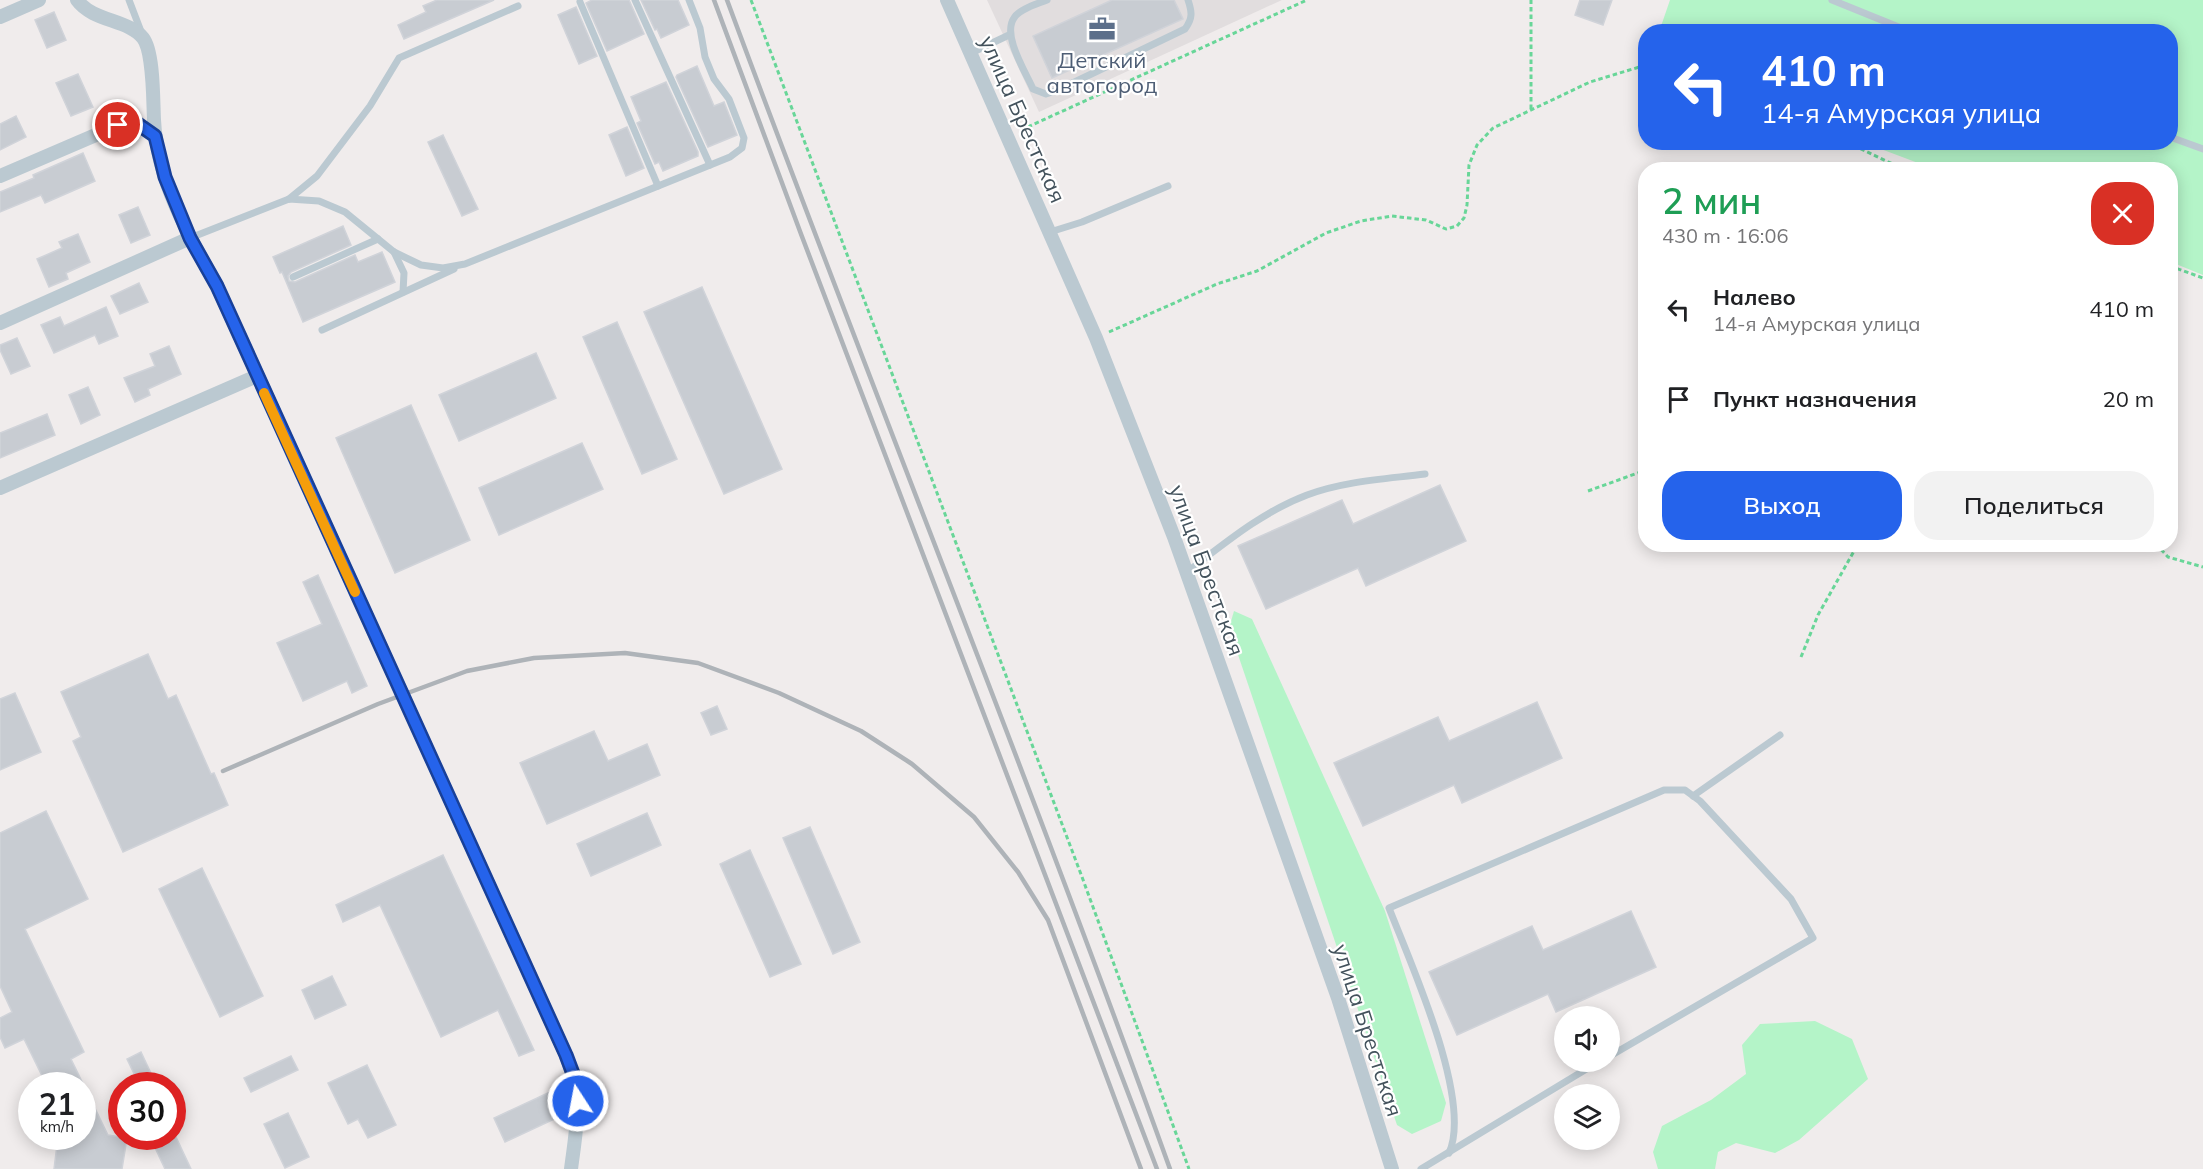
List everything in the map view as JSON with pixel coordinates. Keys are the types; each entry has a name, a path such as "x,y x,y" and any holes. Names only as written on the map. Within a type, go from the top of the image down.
{"street":[{"path":"0,17 39,0"},
{"path":"77,0 82,8 130,29 144,39 151,65 155,136 165,177 190,238 217,286 566,1055 575,1079 578,1101 571,1169"},
{"name":"улица Брестская","path":"947,0 1096,338 1187,572 1338,998 1392,1169"},
{"path":"0,176 118,125 138,124 155,136"},
{"path":"0,323 190,238"},
{"path":"0,488 257,376"}],"lane":[{"path":"129,0 144,39"},
{"path":"635,0 710,165"},
{"path":"322,330 465,264 730,157 742,148 744,138 729,99 714,80 705,57 700,28 689,0"},
{"path":"1047,0 1014,18 1009,35 1033,89 1046,94 1185,29 1191,21 1192,13 1188,0"},
{"path":"1832,0 1891,24"},
{"path":"580,2 658,186"},
{"path":"190,238 289,199 317,176 370,106 399,58 518,6"},
{"path":"971,53 1009,35"},
{"path":"2178,140 2203,149"},
{"path":"1050,232 1082,222 1168,186"},
{"path":"289,199 319,201 345,212 394,252 421,265 443,268 465,264"},
{"path":"293,277 378,239"},
{"path":"394,252 404,273 403,292"},
{"path":"1187,572 1259,518 1307,495 1351,483 1425,474"},
{"path":"1693,796 1780,735"},
{"path":"1449,1153 1453,1143 1450,1083 1437,1030 1389,908 1664,790 1685,790 1700,801 1791,899 1813,938 1620,1050"},
{"path":"1421,1169 1582,1072"}],"path":[{"path":"751,0 1078,866 1189,1169"},
{"path":"1008,136 1308,0"},
{"path":"1531,0 1531,109"},
{"path":"1096,338 1208,288 1257,271 1326,233 1361,221 1392,216 1426,220 1446,229 1458,226 1464,218 1469,165 1477,145 1493,128 1590,82 1638,67"},
{"path":"1863,150 1888,162"},
{"path":"2178,269 2203,278"},
{"path":"1588,491 1638,473"},
{"path":"1801,657 1818,615 1853,552"},
{"path":"2163,552 2168,557 2203,567"}],"shaded area":[{"path":"987,0 1282,0 1039,112"}],"green space":[{"path":"1670,0 2203,0 2203,275 2178,265 2178,162 1915,162 1884,150 2178,150 2178,24 1662,24"},
{"path":"1234,611 1252,619 1385,911 1446,1103 1441,1121 1412,1134 1397,1125 1229,628"},
{"path":"1815,1021 1852,1039 1868,1079 1799,1140 1775,1153 1736,1143 1718,1152 1715,1169 1658,1169 1653,1152 1662,1126 1711,1100 1746,1074 1742,1045 1760,1024"}],"building":[{"path":"437,0 494,0 404,39 398,25 426,12 423,6"},
{"path":"592,0 629,0 644,34 607,51 586,3"},
{"path":"641,0 678,0 689,25 661,38"},
{"path":"1112,0 1174,0 1183,19 1052,78 1033,36"},
{"path":"1580,0 1612,0 1603,25 1575,15"},
{"path":"576,7 597,56 579,64 558,15"},
{"path":"54,12 66,40 47,48 35,20"},
{"path":"697,66 714,106 724,102 737,135 708,147 676,77"},
{"path":"78,74 93,107 71,116 56,83"},
{"path":"666,82 698,156 663,171 659,162 655,164 637,123 641,121 631,97"},
{"path":"16,116 26,137 0,150 0,124"},
{"path":"627,127 644,168 626,176 609,135"},
{"path":"443,135 478,209 462,216 428,142"},
{"path":"83,153 95,181 45,203 41,195 0,212 0,192"},
{"path":"138,207 150,235 131,243 119,215"},
{"path":"343,226 351,245 291,272 288,276 289,281 295,282 355,255 358,262 382,252 395,282 303,322 282,272 280,273 273,257"},
{"path":"78,234 90,262 66,273 68,279 49,287 37,259 62,248 59,242"},
{"path":"139,283 148,302 120,314 111,296"},
{"path":"702,287 782,469 724,494 644,312"},
{"path":"106,307 118,336 99,344 95,335 54,353 41,325 60,317 64,326"},
{"path":"617,322 677,459 642,474 583,337"},
{"path":"17,338 30,366 11,374 0,345"},
{"path":"169,346 181,374 148,389 150,395 135,402 124,378 155,366 150,354"},
{"path":"536,353 556,398 459,441 439,395"},
{"path":"88,387 100,415 81,424 69,395"},
{"path":"411,405 470,540 395,573 336,438"},
{"path":"47,414 55,435 0,458 0,433"},
{"path":"582,443 603,489 499,535 479,488"},
{"path":"1440,485 1466,541 1366,586 1358,568 1266,609 1238,546 1342,500 1353,524"},
{"path":"318,575 367,686 352,693 347,681 303,701 277,643 322,624 303,582"},
{"path":"148,654 168,699 176,695 211,774 214,773 228,805 123,852 73,741 81,737 61,692"},
{"path":"15,693 41,752 0,770 0,699"},
{"path":"1537,702 1562,758 1462,803 1454,785 1363,826 1334,763 1438,717 1449,741"},
{"path":"717,706 727,729 711,735 701,713"},
{"path":"594,731 608,761 647,744 660,775 547,824 520,763"},
{"path":"46,811 88,899 25,929 84,1052 71,1059 77,1072 40,1072 24,1039 5,1048 0,1037 0,1018 12,1012 0,986 0,833"},
{"path":"647,813 661,845 591,876 577,844"},
{"path":"810,827 860,942 833,954 783,838"},
{"path":"750,850 801,964 770,977 720,864"},
{"path":"443,855 534,1050 519,1056 498,1010 441,1037 380,905 343,922 336,905"},
{"path":"202,868 263,996 220,1017 159,889"},
{"path":"1631,911 1656,967 1569,1006 1554,1008 1548,994 1457,1035 1429,972 1532,926 1543,950"},
{"path":"332,976 346,1005 315,1019 302,990"},
{"path":"141,1052 150,1072 133,1072 127,1059"},
{"path":"291,1056 298,1070 251,1092 244,1078"},
{"path":"367,1065 396,1125 368,1138 358,1119 348,1124 328,1083"},
{"path":"550,1092 561,1116 505,1142 494,1118"},
{"path":"96,1110 108,1135 108,1150 125,1150 122,1169 54,1169 56,1150 96,1150"},
{"path":"288,1113 309,1157 285,1168 264,1124"},
{"path":"156,1150 182,1150 191,1169 165,1169"}],"railway":[{"path":"714,0 1157,1169"},
{"path":"727,0 1062,876 1170,1169"},
{"path":"223,771 378,704 467,671 534,658 625,653 698,663 779,693 861,731 912,764 974,817 1018,872 1048,920 1141,1169"}],"slow traffic":[{"path":"264,393 355,592"}],"place":[{"name":"Детский автогород","path":"1102,29"}],"route":[{"path":"118,125 138,124 155,136 165,177 190,238 217,286 566,1055 575,1079 578,1101"}]}
